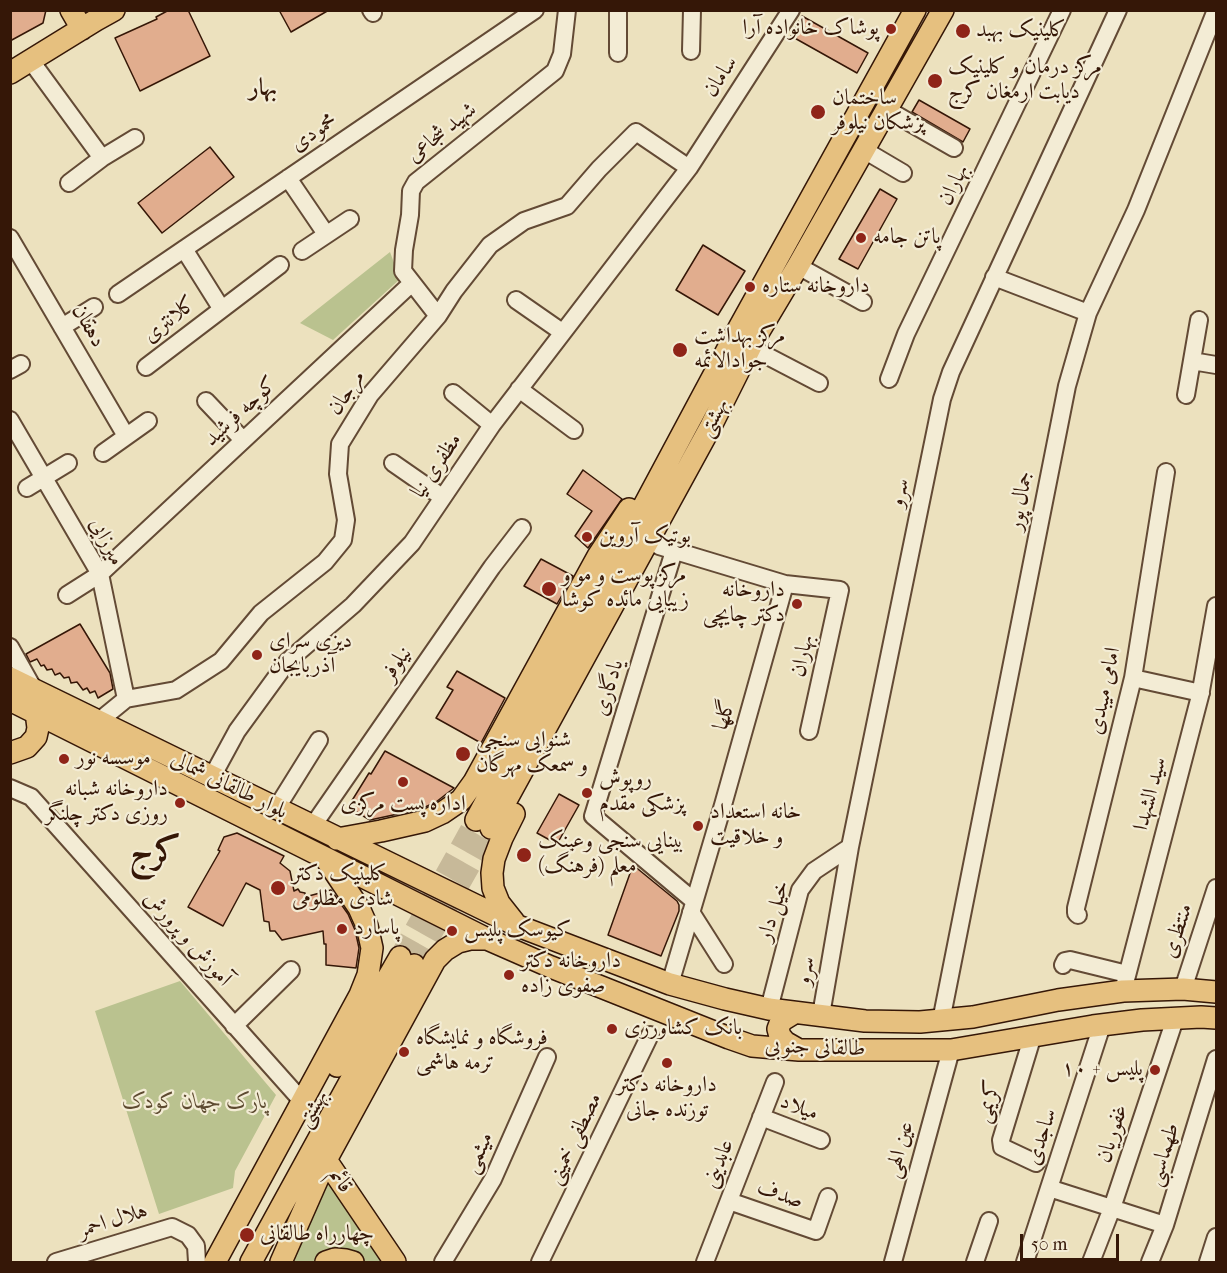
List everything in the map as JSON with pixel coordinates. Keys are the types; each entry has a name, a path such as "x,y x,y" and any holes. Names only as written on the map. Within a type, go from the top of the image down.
{"main road":[{"path":"71,10 96,18"},
{"name":"بهشتى","path":"702,420 739,328 915,10"},
{"name":"بهشتى","path":"483,824 702,420 750,347 798,266 943,10"},
{"path":"10,73 96,18"},
{"path":"518,926 498,903 493,888 494,859 502,838 667,548 702,420"},
{"path":"337,838 425,821 461,800 474,782 598,556 702,420"},
{"name":"بلوار طالقانی شمالی","path":"10,678 448,893"},
{"name":"بلوار طالقانی شمالی","path":"10,700 437,915"},
{"path":"10,753 27,747 36,737 38,728 36,712"},
{"path":"215,1263 360,995 368,975 372,948 367,926 359,908 326,859"},
{"name":"طالقانی جنوبی","path":"448,893 518,926 670,984 769,1009 865,1022 941,1022 1058,1000 1125,983 1216,992"},
{"name":"طالقانی جنوبی","path":"437,915 487,939 752,1046 799,1050 951,1050 1102,1025 1175,1018 1216,1018"},
{"path":"281,1263 326,1160 435,960 458,942 487,939"},
{"name":"بهشتى","path":"228,1263 305,1122 407,961 251,1263"},
{"path":"676,1017 715,1026 728,1025 735,1011 724,999"},
{"path":"794,1012 781,1021 778,1029 785,1042 799,1050"},
{"name":"قائم","path":"326,1160 395,1263"},
{"path":"327,1263 334,1260 346,1260 353,1263"}],"street":[{"name":"محمودی","path":"118,294 535,10"},
{"name":"شهید شجاعی","path":"438,316 403,271 411,192 416,182 555,71 562,54 567,10"},
{"path":"618,10 618,53"},
{"path":"691,51 692,10"},
{"name":"سامان","path":"689,168 791,10"},
{"name":"بهاران","path":"889,379 906,334 1062,10"},
{"name":"سرو","path":"821,1016 850,847 942,399 951,372 1118,10"},
{"name":"جمال پور","path":"941,1022 1067,386 1088,313 1136,210 1216,10"},
{"path":"31,61 102,158"},
{"path":"886,109 954,148"},
{"name":"مرجان","path":"99,721 126,699 176,690 221,661 261,613 325,562 343,540 346,520 338,474 340,444 370,395 438,316 454,291 490,245 524,221 567,207 599,169 636,132 689,168"},
{"path":"69,183 102,158 135,138"},
{"path":"864,150 903,173"},
{"name":"مظفری نیا","path":"212,777 237,731 288,661 353,605 412,543 519,388 689,168"},
{"path":"288,178 326,234"},
{"path":"302,251 350,219"},
{"name":"دهقان","path":"10,238 126,436"},
{"name":"کلانتری","path":"184,249 221,308"},
{"name":"کلانتری","path":"146,367 280,265"},
{"path":"798,266 863,302"},
{"path":"994,278 1088,313"},
{"name":"كوچه فرشيد","path":"67,595 100,574 412,283"},
{"path":"516,300 562,332"},
{"path":"62,327 94,307"},
{"path":"1186,395 1199,320"},
{"path":"750,347 819,383"},
{"path":"1192,361 1216,365"},
{"path":"519,388 574,430"},
{"path":"453,393 492,425"},
{"path":"206,401 243,440"},
{"name":"میرزایی","path":"10,420 100,574 126,699"},
{"path":"103,453 148,421"},
{"path":"27,488 68,463"},
{"path":"393,463 442,497"},
{"name":"امامی میبدی","path":"1078,915 1076,908 1133,678 1166,472"},
{"name":"نیلوفر","path":"312,826 492,567 522,528"},
{"path":"667,548 785,584"},
{"name":"یادگاری","path":"667,548 593,816 693,907"},
{"name":"بهاران","path":"785,584 840,590 809,731"},
{"name":"گلها","path":"670,984 785,584"},
{"name":"سید الشهدا","path":"1125,983 1201,693 1214,632 1216,606"},
{"path":"10,647 33,688"},
{"path":"1133,678 1201,693"},
{"path":"276,809 320,740"},
{"name":"آموزش و پرورش","path":"10,788 31,797 302,1101"},
{"name":"خیل دار","path":"769,1009 800,890 814,870 850,847"},
{"name":"منتظری","path":"1183,989 1216,888"},
{"path":"693,907 724,964"},
{"path":"1064,963 1070,960 1125,983"},
{"path":"234,1026 291,970"},
{"name":"غفوریان","path":"1091,1263 1112,1208 1175,1018"},
{"name":"ساجدی","path":"1024,1263 1102,1025"},
{"name":"مصطفی خمینی","path":"540,1263 650,1035"},
{"name":"کریمی","path":"1033,1035 1001,1140 1002,1147 1036,1163"},
{"name":"عین الهی","path":"893,1263 951,1050"},
{"name":"میثمی","path":"443,1263 493,1179 547,1057"},
{"name":"طهماسبی","path":"1150,1263 1166,1225 1216,1059"},
{"name":"عابدینی","path":"705,1263 775,1082"},
{"name":"میلاد","path":"761,1117 821,1140"},
{"path":"1049,1188 1166,1225"},
{"name":"صدف","path":"729,1201 816,1231 828,1197"},
{"path":"975,1263 990,1221"},
{"name":"هلال احمر","path":"56,1263 172,1227 188,1235 192,1240 196,1246 197,1263"},
{"path":"1208,1263 1216,1237"}],"green space":[{"path":"390,252 400,279 333,340 300,323"},
{"name":"پارک جهان کودک","path":"180,981 276,1095 235,1171 233,1188 159,1214 95,1011"},
{"path":"324,1170 384,1262 363,1262 318,1256 314,1262 284,1262"}],"building":[{"path":"10,10 46,10 43,23 10,41"},
{"path":"169,10 188,10 210,56 140,91 115,38 157,19 156,17"},
{"path":"279,10 329,10 291,32"},
{"path":"802,16 868,53 857,73 791,36"},
{"path":"919,100 970,129 963,142 912,112"},
{"path":"210,147 234,177 162,233 138,203"},
{"path":"880,189 897,199 858,269 839,259"},
{"path":"703,245 745,271 718,315 676,290"},
{"path":"583,470 622,499 588,548 575,536 592,511 567,494"},
{"path":"541,559 573,576 557,604 524,586"},
{"path":"80,624 110,673 113,689 98,698 95,691 90,693 87,688 83,690 77,682 71,683 69,677 64,678 60,673 55,675 52,669 47,670 44,665 41,666 37,659 30,662 26,654"},
{"path":"457,671 505,698 481,743 436,718 453,690 447,687"},
{"name":"اداره پست مرکزی","path":"385,751 454,788 436,802 421,809 370,820 348,807"},
{"path":"559,794 579,805 557,844 537,833"},
{"path":"237,833 284,856 280,863 290,871 294,891 298,889 305,893 305,897 331,890 348,914 355,930 359,948 356,968 326,965 326,944 324,944 323,931 282,940 275,931 270,931 269,922 264,921 260,890 246,883 223,926 188,907 220,851 218,850 224,837"},
{"path":"633,865 679,905 679,911 661,956 608,935"}],"tunnel":[{"path":"400,957 476,820"},
{"path":"414,965 491,828"}],"place":[{"name":"پوشاک خانواده آرا","path":"891,29"},
{"name":"کلینیک بهبد","path":"963,31"},
{"name":"مرکز درمان و کلینیک دیابت ارمغان کرج","path":"935,81"},
{"name":"ساختمان پزشکان نیلوفر","path":"818,112"},
{"name":"پاتن جامه","path":"861,238"},
{"name":"داروخانه ستاره","path":"750,287"},
{"name":"مرکز بهداشت جوادالائمه","path":"680,350"},
{"name":"بوتیک آروین","path":"587,537"},
{"name":"مرکز پوست و مو و زیبایی مائده کوشا","path":"549,589"},
{"name":"داروخانه دکتر چایچی","path":"797,604"},
{"name":"دیزی سرای آذربایجان","path":"257,655"},
{"name":"شنوایی سنجی و سمعک مهرگان","path":"463,754"},
{"name":"موسسه نور","path":"64,759"},
{"name":"اداره پست مرکزی","path":"403,782"},
{"name":"روپوش پزشکی مقدم","path":"587,793"},
{"name":"داروخانه شبانه روزی دکتر چلنگر","path":"180,803"},
{"name":"خانه استعداد و خلاقیت","path":"698,826"},
{"name":"بینایی سنجی وعینک معلم (فرهنگ)","path":"524,855"},
{"name":"کلینیک دکتر شادی مظلومی","path":"278,888"},
{"name":"پاسارد","path":"342,929"},
{"name":"کیوسک پلیس","path":"452,931"},
{"name":"داروخانه دکتر صفوی زاده","path":"509,975"},
{"name":"بانک کشاورزی","path":"612,1029"},
{"name":"فروشگاه و نمايشگاه ترمه هاشمى","path":"404,1052"},
{"name":"داروخانه دکتر توزنده جانی","path":"667,1063"},
{"name":"پلیس + ۱۰","path":"1155,1070"},
{"name":"چهارراه طالقانی","path":"247,1235"}],"district":[{"name":"بهار","path":"263,89"},
{"name":"کرج","path":"155,854"}]}
